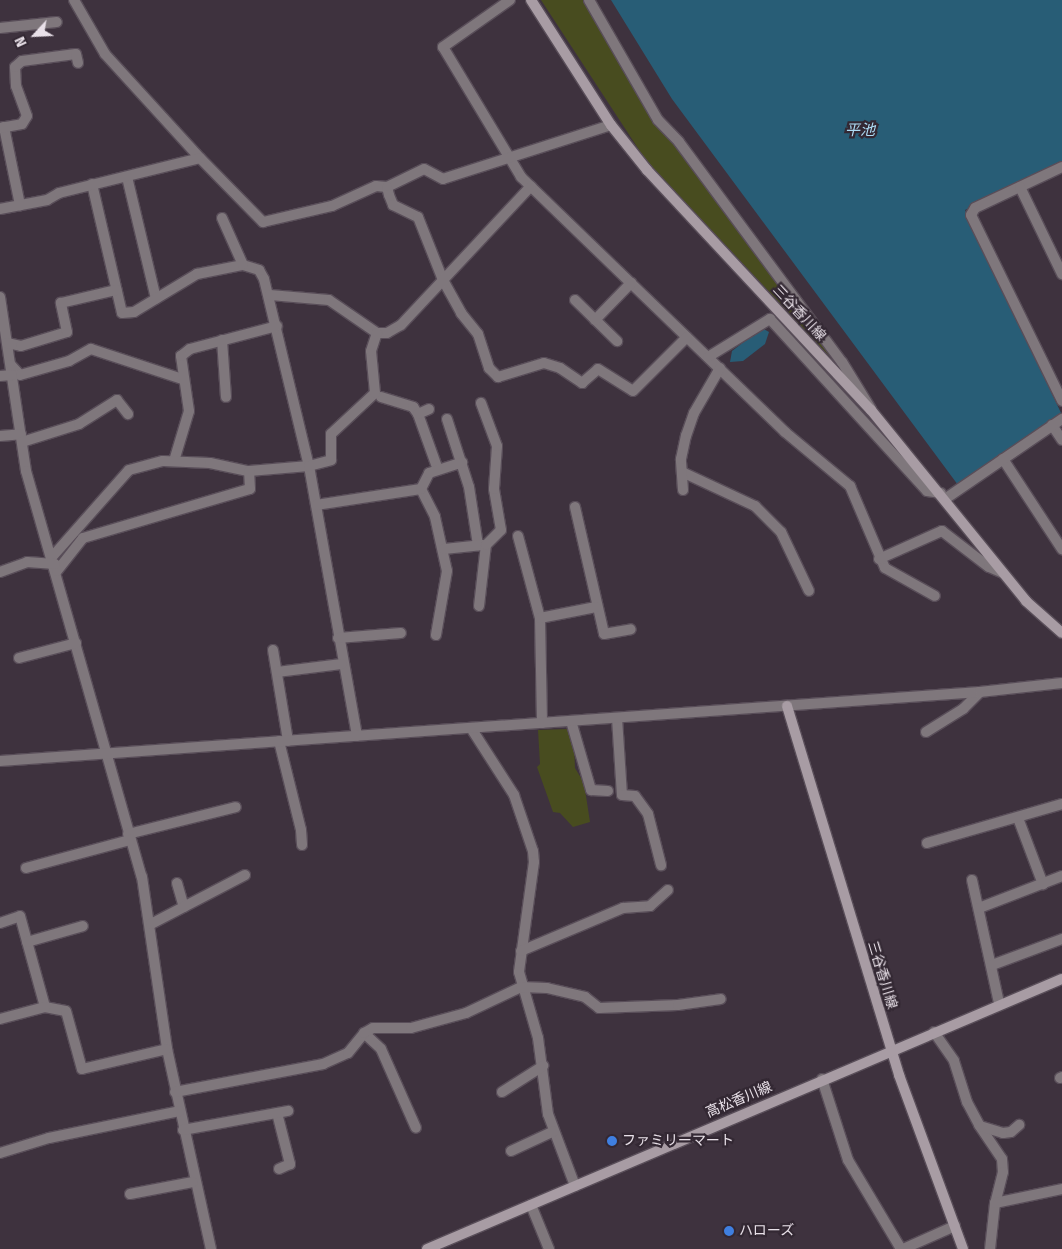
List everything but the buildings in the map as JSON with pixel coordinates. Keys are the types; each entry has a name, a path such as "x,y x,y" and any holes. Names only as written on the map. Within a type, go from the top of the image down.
{"main road":[{"name":"三谷香川線","path":"531,0 612,125 647,170 871,410 943,496 1026,602 1062,633"},
{"name":"三谷香川線","path":"787,706 891,1050 963,1249"},
{"name":"高松香川線","path":"427,1249 1000,1003 1062,979"}],"street":[{"path":"74,0 106,54 200,158 263,222 332,206 376,186 387,187 424,169 443,179 612,125"},
{"path":"510,0 443,47 510,158 531,186 686,337 785,432 850,486 879,558 885,568 935,596"},
{"path":"589,0 658,120 679,142 842,362 870,402 871,410"},
{"path":"0,28 57,22"},
{"path":"20,205 2,128 22,124 27,116 16,86 15,67 22,61 76,54 78,63"},
{"path":"0,209 47,200 59,193 200,158"},
{"path":"1062,167 974,208 972,215 1062,401"},
{"path":"127,177 156,300"},
{"path":"92,184 122,313 134,312 197,274 243,265 259,270 270,295 309,466 342,664 357,736"},
{"path":"270,295 329,300 376,333 387,333 400,325 531,186"},
{"path":"387,187 393,205 418,217 443,280 461,313 478,334 489,368 498,377 544,363 560,368 582,383 598,369 633,391 686,337"},
{"path":"1020,187 1062,274"},
{"path":"222,218 243,265"},
{"path":"595,320 631,283"},
{"path":"5,347 21,346 66,332 61,303 116,290"},
{"path":"0,297 5,347 11,370 26,471 55,564 105,754 142,877 151,924 167,1049 194,1182 211,1249"},
{"path":"575,300 617,341"},
{"path":"708,357 770,319 927,491 943,496 1062,419"},
{"path":"174,461 189,411 182,379 181,356 190,349 277,326"},
{"path":"55,564 129,470 174,461 210,463 249,471 309,466 331,460 331,434 375,393 371,351 376,333"},
{"path":"222,340 226,397"},
{"path":"11,370 20,375 69,361 91,349 182,379"},
{"path":"683,490 681,459 694,413 720,368"},
{"path":"0,376 11,370"},
{"path":"381,398 413,407 418,414 438,470"},
{"path":"0,436 22,438 79,424 117,400 128,414"},
{"path":"444,549 482,545 501,530 494,489 497,446 482,403"},
{"path":"418,414 430,409"},
{"path":"447,419 462,462 482,545 479,606"},
{"path":"1052,425 1062,440"},
{"path":"1003,458 1062,549"},
{"path":"421,489 429,473 462,462"},
{"path":"0,572 27,562 55,564 82,538 250,489 249,471"},
{"path":"682,472 755,506 780,532 809,592"},
{"path":"316,505 421,489"},
{"path":"421,489 435,517 444,549 447,571 436,635"},
{"path":"575,507 596,607 604,634 631,629"},
{"path":"879,558 942,531 989,567 1003,573"},
{"path":"518,536 540,618 542,723"},
{"path":"540,618 596,607"},
{"path":"338,638 401,633"},
{"path":"19,658 76,643"},
{"path":"273,650 277,672 283,741 301,830 302,845"},
{"path":"277,672 342,664"},
{"path":"0,761 980,692 1062,683"},
{"path":"926,732 963,709 980,692"},
{"path":"617,718 622,795 635,796 648,814 662,865"},
{"path":"571,721 590,790 608,792"},
{"path":"471,728 514,795 533,850 518,972 538,1038 548,1114 576,1186"},
{"path":"927,843 1062,804"},
{"path":"26,868 236,806"},
{"path":"1018,818 1043,884"},
{"path":"151,924 245,875"},
{"path":"979,908 1062,876"},
{"path":"972,880 1000,1003"},
{"path":"177,883 184,907"},
{"path":"522,951 623,908 650,906 668,890"},
{"path":"0,923 20,916 44,1006"},
{"path":"27,942 83,926"},
{"path":"992,965 1062,939"},
{"path":"175,1092 323,1064 348,1053 364,1034 373,1028 411,1028 466,1014 521,987 547,988 585,997 599,1008 678,1006 721,999"},
{"path":"0,1019 44,1006 66,1011 82,1069 167,1049"},
{"path":"934,1032 954,1061 967,1102 979,1125 1002,1159 1003,1172 995,1202 990,1249"},
{"path":"364,1034 381,1049 416,1128"},
{"path":"502,1092 543,1066"},
{"path":"822,1079 848,1160 902,1249 955,1226"},
{"path":"0,1153 49,1138 179,1111"},
{"path":"183,1130 288,1111"},
{"path":"276,1113 290,1164 279,1169"},
{"path":"979,1125 1003,1133 1011,1132 1019,1125"},
{"path":"511,1151 554,1131"},
{"path":"130,1194 194,1182"},
{"path":"995,1202 1062,1188"},
{"path":"531,1205 546,1247"}],"green space":[{"path":"541,0 586,0 677,144 834,361 645,159"},
{"path":"568,729 574,746 575,768 584,783 590,822 573,827 560,813 553,812 537,767 540,764 538,730"}],"water":[{"name":"平池","path":"611,0 1062,0 1062,164 965,210 1062,415 958,485 672,99"},
{"path":"762,328 769,332 765,344 743,361 730,362 732,351"}],"place":[{"name":"ファミリーマート","path":"612,1141"},
{"name":"ハローズ","path":"729,1231"}]}
